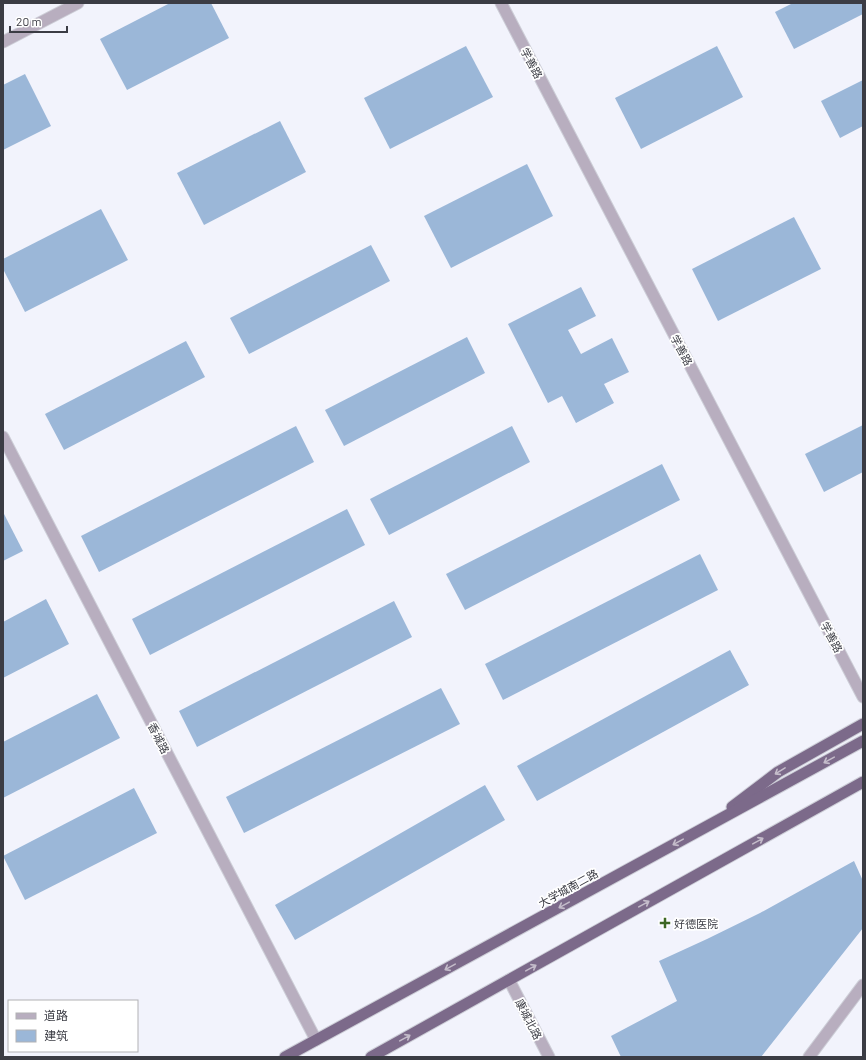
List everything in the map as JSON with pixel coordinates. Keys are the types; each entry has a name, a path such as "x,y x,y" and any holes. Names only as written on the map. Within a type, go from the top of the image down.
{"highway":[{"path":"700,830 778,772 863,724"},
{"name":"大学城南二路","path":"285,1057 863,741"},
{"path":"371,1057 863,782"}],"street":[{"path":"3,42 78,3"},
{"name":"学善路","path":"501,3 863,697"},
{"name":"香城路","path":"3,437 316,1040"},
{"name":"康城北路","path":"509,980 549,1057"},
{"path":"809,1057 863,985"}],"building":[{"path":"170,3 211,3 229,38 127,90 100,39"},
{"path":"793,3 863,3 863,14 794,49 775,12"},
{"path":"466,46 493,97 390,149 364,98"},
{"path":"717,46 743,97 641,149 615,98"},
{"path":"25,74 51,126 3,150 3,85"},
{"path":"863,80 863,126 840,138 821,101"},
{"path":"280,121 306,172 204,225 177,173"},
{"path":"527,164 553,216 451,268 424,216"},
{"path":"101,209 128,260 25,312 3,269 3,259"},
{"path":"794,217 821,269 718,321 692,269"},
{"path":"371,245 390,281 249,354 230,318"},
{"path":"581,287 596,316 568,330 581,354 612,338 629,372 604,384 614,403 576,423 562,396 548,403 508,324"},
{"path":"467,337 485,373 344,446 325,410"},
{"path":"186,341 205,377 64,450 45,414"},
{"path":"863,425 863,472 824,492 805,454"},
{"path":"296,426 314,462 99,572 81,536"},
{"path":"512,426 530,462 389,535 370,499"},
{"path":"662,464 680,500 465,610 446,574"},
{"path":"347,509 365,545 150,655 132,619"},
{"path":"3,512 23,551 3,561"},
{"path":"700,554 718,590 503,700 485,664"},
{"path":"46,599 69,644 3,678 3,622"},
{"path":"394,601 412,637 197,747 179,711"},
{"path":"730,650 749,685 537,801 517,766"},
{"path":"441,688 460,724 244,833 226,797"},
{"path":"97,694 120,738 3,798 3,742"},
{"path":"485,785 505,820 295,940 275,905"},
{"path":"134,788 157,833 25,900 3,856"},
{"path":"854,861 863,881 863,928 761,1057 621,1057 611,1036 677,1001 659,961 760,913"}],"place":[{"name":"好德医院","path":"665,923"}]}
